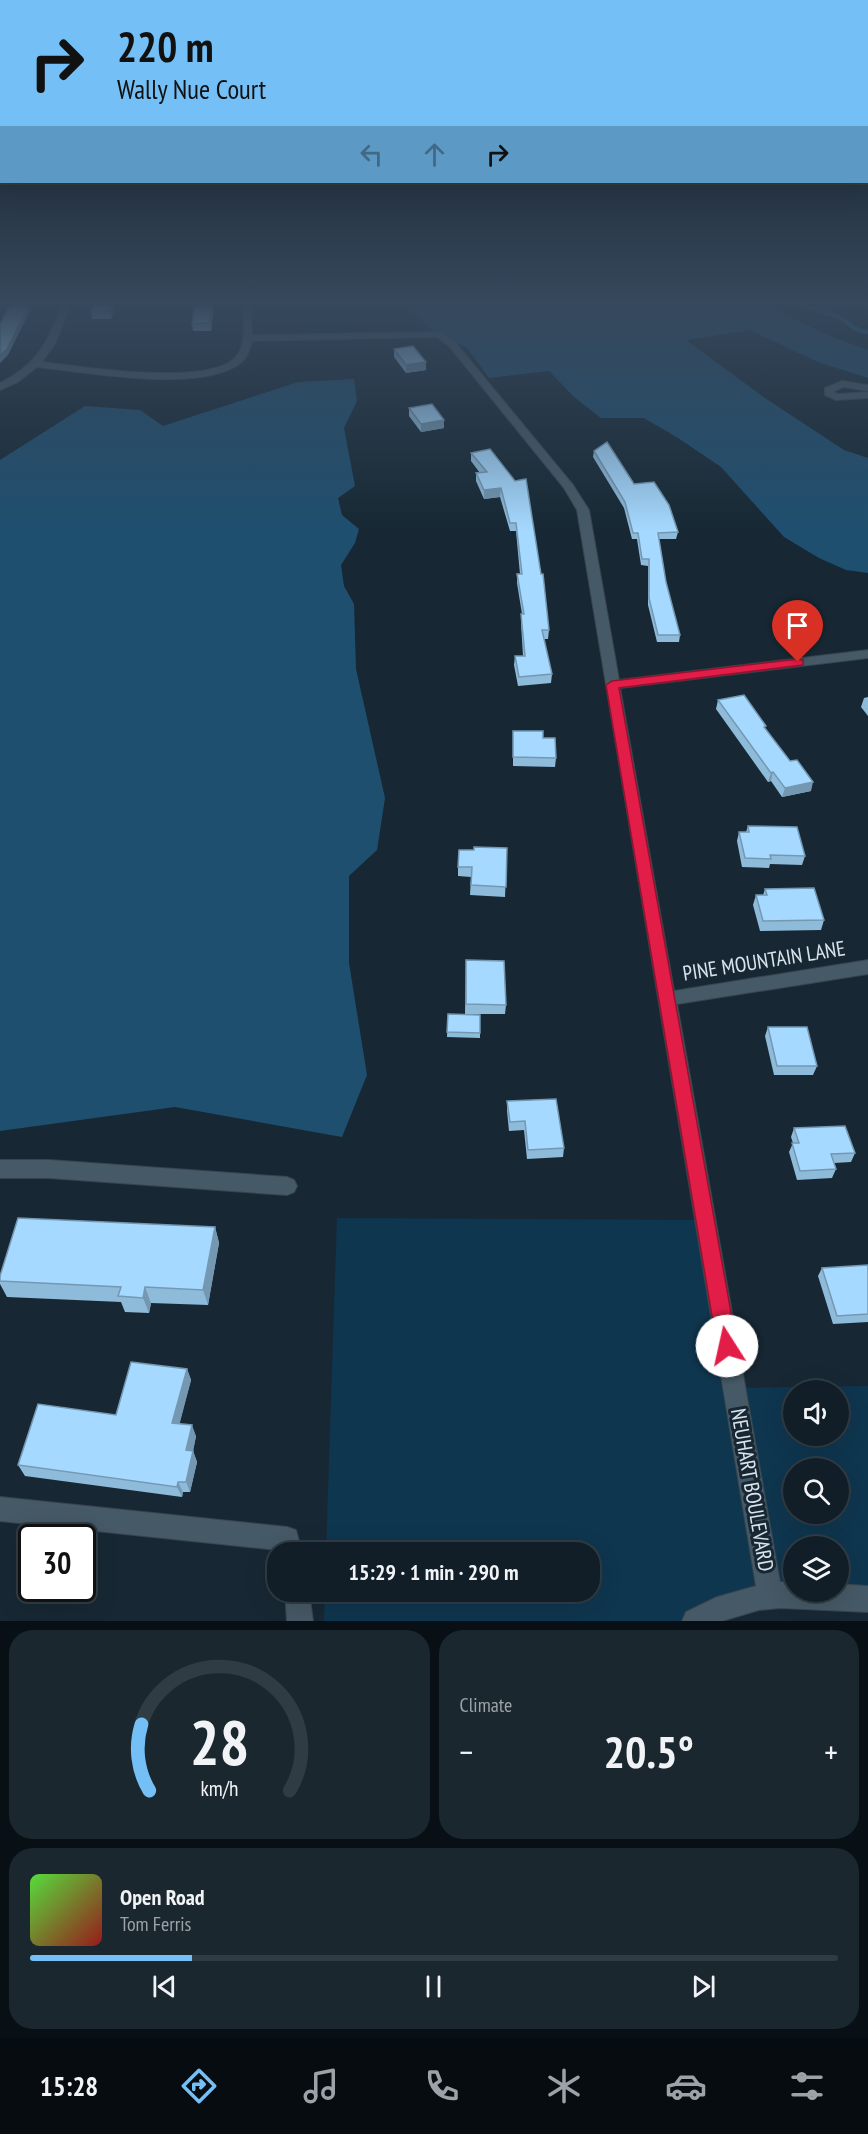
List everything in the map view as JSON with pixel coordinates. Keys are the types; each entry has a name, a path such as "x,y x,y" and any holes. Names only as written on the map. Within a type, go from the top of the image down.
{"street":[{"name":"NEUHART BOULEVARD","path":"482,381 577,498 583,510 770,1595"},
{"path":"868,388 842,384 828,390 828,393 836,397 868,395"},
{"path":"612,685 868,654"},
{"name":"PINE MOUNTAIN LANE","path":"666,999 868,968"},
{"path":"0,1169 48,1169 287,1186"},
{"path":"0,1509 287,1539 288,1542"},
{"path":"695,1621 732,1605 770,1595 801,1593 868,1599"},
{"path":"298,1602 300,1621"}],"shaded area":[{"path":"354,381 357,401 344,428 355,486 338,498 342,515 359,529 355,543 341,565 344,586 354,604 356,669 385,798 377,850 349,876 349,963 367,1075 342,1137 175,1107 0,1131 0,460 85,406 140,410 163,426 298,382"},
{"path":"558,381 741,381 844,450 868,458 868,573 846,570 819,558 784,537 721,467 678,438 644,418 601,418 574,397"},
{"path":"337,1218 705,1220 734,1388 783,1387 783,1446 849,1446 849,1386 868,1386 868,1599 849,1597 849,1536 783,1536 783,1598 695,1621 324,1621 325,1602 600,1602 600,1542 326,1542"}],"building":[{"path":"432,404 444,420 421,424 409,408"},
{"path":"607,442 634,484 654,482 669,505 678,532 658,533 666,582 680,635 658,635 649,598 649,559 642,559 638,533 633,533 625,502 594,451"},
{"path":"490,449 515,481 526,479 541,574 543,574 549,630 542,630 552,674 519,677 515,656 525,656 521,614 524,614 517,574 522,574 516,523 510,523 501,488 484,490 476,473 487,472 471,453"},
{"path":"744,695 766,726 764,727 790,761 797,760 813,782 785,788 773,772 771,773 718,700"},
{"path":"513,731 543,731 543,738 555,738 556,758 513,757"},
{"path":"748,826 797,827 805,856 770,855 771,859 745,858 739,832 749,832"},
{"path":"474,847 507,848 506,887 471,885 472,867 458,867 459,850 474,850"},
{"path":"814,888 824,920 763,921 756,895 767,895 765,889"},
{"path":"466,960 504,961 506,1005 466,1004"},
{"path":"448,1014 480,1015 480,1033 447,1032"},
{"path":"768,1027 807,1027 817,1066 777,1066"},
{"path":"556,1099 564,1148 528,1150 525,1121 510,1122 507,1101"},
{"path":"845,1126 855,1153 831,1154 836,1169 800,1171 792,1143 799,1143 794,1128"},
{"path":"18,1218 215,1227 203,1290 145,1287 143,1298 118,1296 121,1287 0,1281"},
{"path":"868,1265 868,1314 837,1316 822,1268"},
{"path":"131,1362 187,1369 172,1423 192,1425 186,1450 193,1451 186,1482 178,1482 177,1487 18,1465 38,1404 116,1415"}],"route":[{"path":"727,1346 612,685 798,662"}]}
